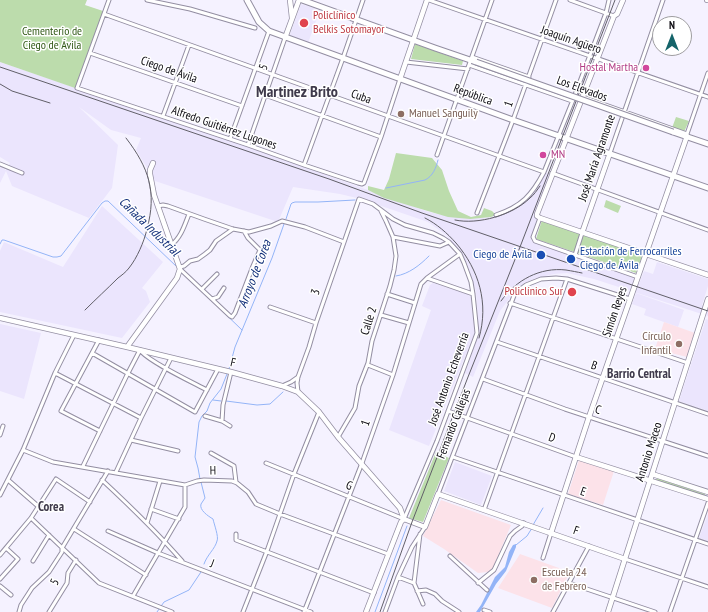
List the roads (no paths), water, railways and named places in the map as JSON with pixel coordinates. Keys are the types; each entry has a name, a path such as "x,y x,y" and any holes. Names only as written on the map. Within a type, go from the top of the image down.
{"main road":[{"name":"República","path":"247,0 259,22 269,31 285,38 708,188"},
{"name":"Los Elevados","path":"302,0 673,132 687,135 708,144"}],"street":[{"path":"90,53 109,0"},
{"path":"147,0 190,9 255,28"},
{"name":"5","path":"290,0 292,20"},
{"name":"5","path":"248,145 299,0"},
{"path":"304,165 363,0"},
{"path":"266,94 381,137 413,40 428,0"},
{"name":"Joaquín Agüero","path":"428,0 708,97"},
{"path":"437,155 472,61 492,0"},
{"name":"1","path":"478,213 556,0"},
{"path":"570,0 614,16"},
{"path":"496,215 509,210 523,201 535,188 544,172 590,56 606,13 609,0"},
{"path":"623,0 617,14 614,16 552,173 537,216 582,233 708,275"},
{"name":"José María Agramonte","path":"575,255 663,0"},
{"name":"Cuba","path":"104,14 544,172"},
{"path":"230,139 269,31"},
{"path":"163,116 189,45"},
{"name":"Ciego de Ávila","path":"90,53 242,106"},
{"name":"Alfredo Guitiérrez Lugones","path":"90,53 77,88 358,183 364,183 381,137"},
{"path":"472,61 529,77"},
{"path":"472,61 526,85 572,101"},
{"path":"406,62 468,69"},
{"name":"Simón Reyes","path":"543,558 589,417 708,73"},
{"path":"583,97 687,135"},
{"path":"153,163 150,174 154,195 180,268 232,317 235,313 260,250 248,238 244,231"},
{"path":"0,164 22,173"},
{"path":"552,173 708,230"},
{"name":"José Antonio Echeverría","path":"360,199 373,204 393,219 405,225 433,233 449,242 460,254 468,272 473,294 477,333 437,441 404,519"},
{"name":"3","path":"298,392 298,377 360,199"},
{"path":"158,206 168,206 233,229 250,232 282,221 305,227 344,242"},
{"name":"Calle 2","path":"338,437 355,408 359,386 368,365 372,341 391,282 396,256 393,237 380,209"},
{"path":"172,245 180,236 189,214"},
{"path":"540,218 533,237 535,241 638,277"},
{"path":"126,347 177,278 180,268 190,261 198,259 205,254 210,250 216,241 233,229"},
{"path":"393,237 440,246 449,242"},
{"name":"1","path":"305,611 362,463 393,375 421,284 460,254"},
{"path":"202,289 217,274"},
{"path":"427,278 473,294"},
{"name":"Fernando Callejas","path":"387,611 398,577 412,547 425,527 515,293 526,284 541,279 556,278 567,279 630,299"},
{"path":"484,510 567,279"},
{"path":"212,299 218,297 224,288"},
{"path":"387,294 415,303"},
{"name":"Antonio Maceo","path":"608,612 708,299"},
{"path":"510,303 616,340 688,363"},
{"path":"270,307 316,323"},
{"path":"381,315 409,323"},
{"name":"F","path":"0,318 231,372 298,392 318,412 400,508 404,519"},
{"path":"0,495 1,489 8,480 23,450 55,374 74,335"},
{"path":"99,340 61,410 100,430"},
{"name":"B","path":"496,342 708,414"},
{"path":"83,466 140,350 143,354 166,368 207,390"},
{"path":"92,353 195,412 218,369"},
{"path":"116,472 171,358"},
{"path":"368,365 393,375"},
{"path":"222,421 223,405 231,372"},
{"path":"55,374 141,418"},
{"path":"282,386 298,377"},
{"name":"C","path":"482,379 589,417 708,456"},
{"name":"D","path":"448,411 576,457 708,499"},
{"path":"243,612 318,412"},
{"path":"205,416 222,421 230,426"},
{"path":"0,435 3,426"},
{"path":"131,440 178,451"},
{"name":"H","path":"23,450 53,462 83,466 185,485 204,480 236,482"},
{"path":"211,453 234,466 236,482 248,492 256,504 334,535 388,554"},
{"name":"E","path":"453,457 708,544"},
{"name":"G","path":"266,463 425,527"},
{"path":"19,612 21,605 32,588 49,572 62,552 62,548 108,471"},
{"path":"652,474 708,492"},
{"path":"0,555 31,518 56,479 90,502"},
{"path":"8,480 39,507"},
{"path":"102,480 166,542 183,563"},
{"path":"147,523 160,481"},
{"path":"133,596 186,507 185,485"},
{"name":"F","path":"438,494 708,587"},
{"path":"670,612 708,503"},
{"path":"151,509 179,519"},
{"path":"31,518 99,583 172,612"},
{"path":"366,612 401,522 404,519"},
{"path":"478,582 494,570 510,536 525,524"},
{"path":"74,529 146,575"},
{"name":"J","path":"108,531 203,571 311,612"},
{"path":"236,534 236,540 374,592"},
{"path":"420,534 414,583 424,604"},
{"path":"33,562 48,535"},
{"path":"554,612 589,546"},
{"path":"0,579 18,560 6,548"},
{"path":"450,556 487,590"},
{"name":"5","path":"49,612 67,583 68,572 76,560"},
{"path":"398,577 414,583"},
{"path":"570,583 655,612"},
{"path":"0,586 11,594"},
{"path":"417,591 426,590 435,594 442,601 459,612"},
{"path":"484,610 490,612"}],"water":[{"path":"516,544 506,571 496,584 480,612 476,612 495,577 505,567 509,552 513,545"}],"waterway":[{"name":"Arroyo de Corea","path":"386,188 425,180 434,172 438,160"},
{"name":"Arroyo de Corea","path":"286,219 291,204 295,202 355,200"},
{"name":"Cañada Industrial","path":"0,244 2,240 4,240 53,257 61,256 102,203 108,201 177,267"},
{"name":"Arroyo de Corea","path":"229,369 235,347 272,258 284,224"},
{"path":"396,276 414,269 429,256"},
{"name":"Cañada Industrial","path":"215,304 242,330"},
{"path":"200,479 195,457 199,422 207,411 210,403 221,389 227,374"},
{"path":"226,401 257,405 270,404 283,392"},
{"path":"213,400 221,401"},
{"path":"201,482 205,498 201,504 201,508 204,513 213,519 217,537 216,544 204,564"},
{"path":"533,525 543,508"},
{"path":"375,612 407,526"},
{"path":"516,545 527,536 532,528"},
{"path":"157,612 164,602 189,590 201,572"}],"railway":[{"path":"380,612 412,522 615,0"},
{"path":"0,67 329,179 422,213 708,311"},
{"path":"0,84 12,91 50,103"},
{"path":"85,310 129,268 140,250 147,229 151,203 149,181 140,160 126,138"},
{"path":"455,220 484,220 505,214 523,204 540,186"},
{"path":"425,218 442,229 456,243 471,264 480,288 482,300 482,325 479,338"},
{"path":"501,301 514,287 529,276 556,270 582,273"}],"place":[{"name":"Policlínico Belkis Sotomayor","path":"304,23"},
{"name":"Hostal Martha","path":"646,68"},
{"name":"Manuel Sanguily","path":"401,114"},
{"name":"MN","path":"543,155"},
{"name":"Ciego de Ávila","path":"541,255"},
{"name":"Estación de Ferrocarriles Ciego de Ávila","path":"571,259"},
{"name":"Policlínico Sur","path":"572,292"},
{"name":"Círculo Infantil","path":"679,344"},
{"name":"Escuela 24 de Febrero","path":"534,580"}],"district":[{"name":"Martinez Brito","path":"297,92"},
{"name":"Barrio Central","path":"639,374"},
{"name":"Corea","path":"51,507"}],"park label":[{"name":"Cementerio de Ciego de Ávila","path":"52,39"}]}
